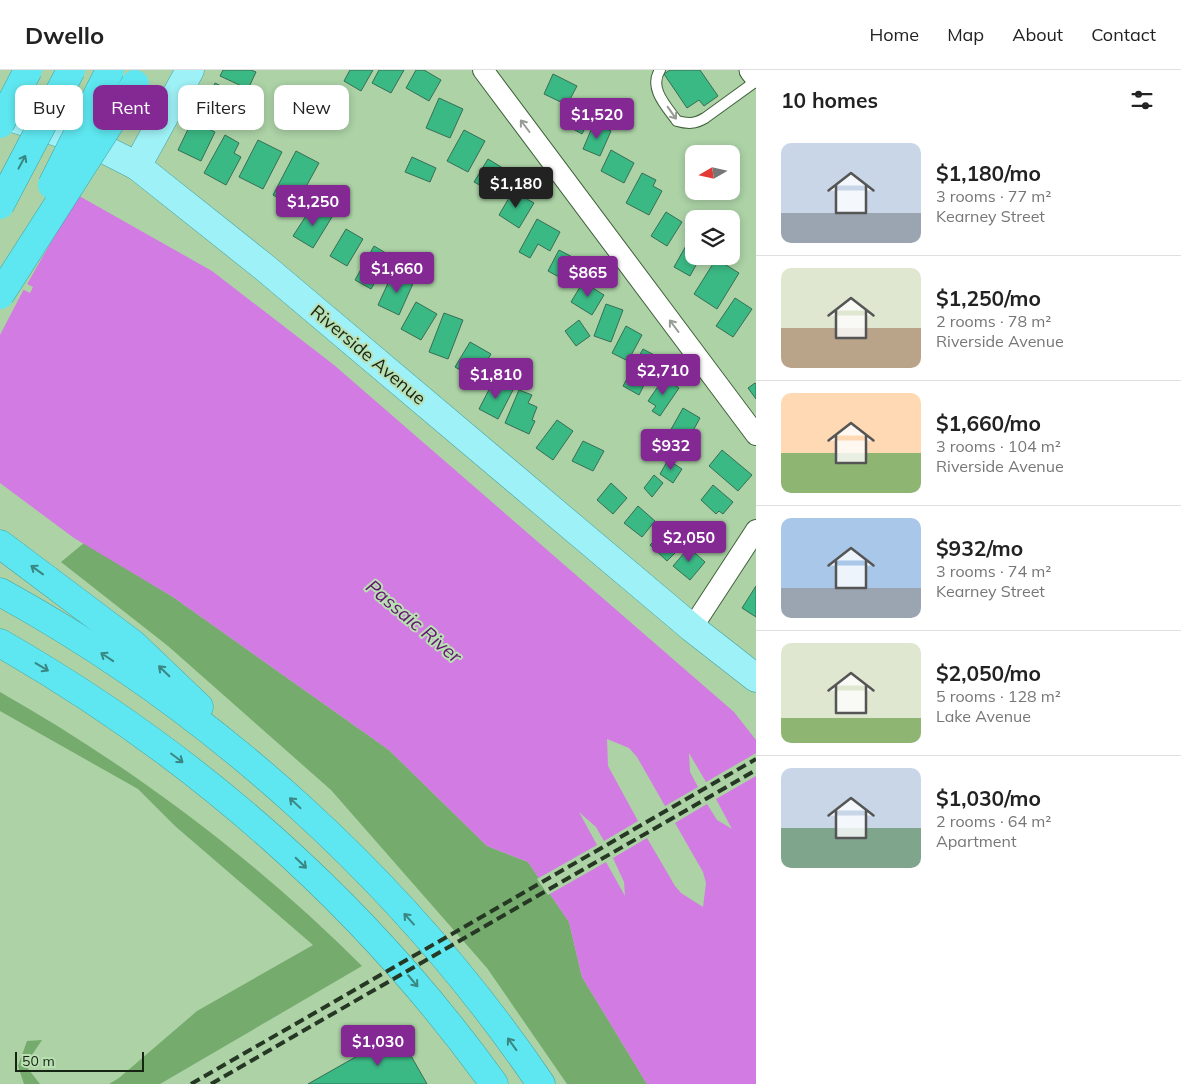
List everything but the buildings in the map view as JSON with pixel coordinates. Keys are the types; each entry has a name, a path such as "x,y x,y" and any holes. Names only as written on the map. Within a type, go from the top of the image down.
{"highway":[{"path":"0,124 28,70"},
{"path":"0,205 71,70"},
{"path":"0,289 110,70"},
{"path":"0,294 140,77"},
{"path":"0,544 109,624 157,665 207,716 244,759"},
{"path":"0,592 65,630 131,673 244,759 333,839 404,912 479,1001 540,1084"},
{"path":"0,642 131,725 201,777 273,837 329,890 384,948 445,1020 494,1084"}],"main road":[{"path":"137,166 190,70"},
{"name":"Riverside Avenue","path":"0,114 94,144 137,166 264,267 692,628 756,678"}],"street":[{"path":"483,70 756,435"},
{"path":"752,70 756,75"},
{"path":"692,628 756,530"}],"lane":[{"path":"660,70 656,77 660,96 677,121 688,123 698,122 705,118 756,81"}],"green space":[{"path":"84,543 173,597 389,750 487,846 528,862 569,922 582,977 647,1084 567,1084 487,968 331,790 168,646 61,562"},
{"path":"0,692 97,751 190,817 279,889 362,966 160,1084 109,1084 119,1078 197,1011 313,945 175,826 138,789 0,711"},
{"path":"42,1040 25,1065 40,1084 24,1084 18,1066 27,1041"}],"water":[{"name":"Passaic River","path":"0,167 81,197 212,271 334,365 734,712 756,740 756,1084 647,1084 582,977 569,922 528,862 487,846 389,750 173,597 74,538 0,483 0,278 30,293 33,287 0,270"}],"pier":[{"path":"0,165 79,193 26,286 0,273"},
{"path":"0,275 25,287 0,335"},
{"path":"607,739 629,748 637,757 665,806 698,787 690,772 689,753 706,782 756,753 756,776 716,799 732,829 717,820 707,804 675,823 703,872 706,883 703,907 681,893 675,886 647,838 613,858 624,882 625,896 606,862 548,895 537,879 597,845 579,812 596,827 604,841 638,821 608,766"}],"railway":[{"path":"191,1084 756,759"},
{"path":"211,1084 756,770"}]}
